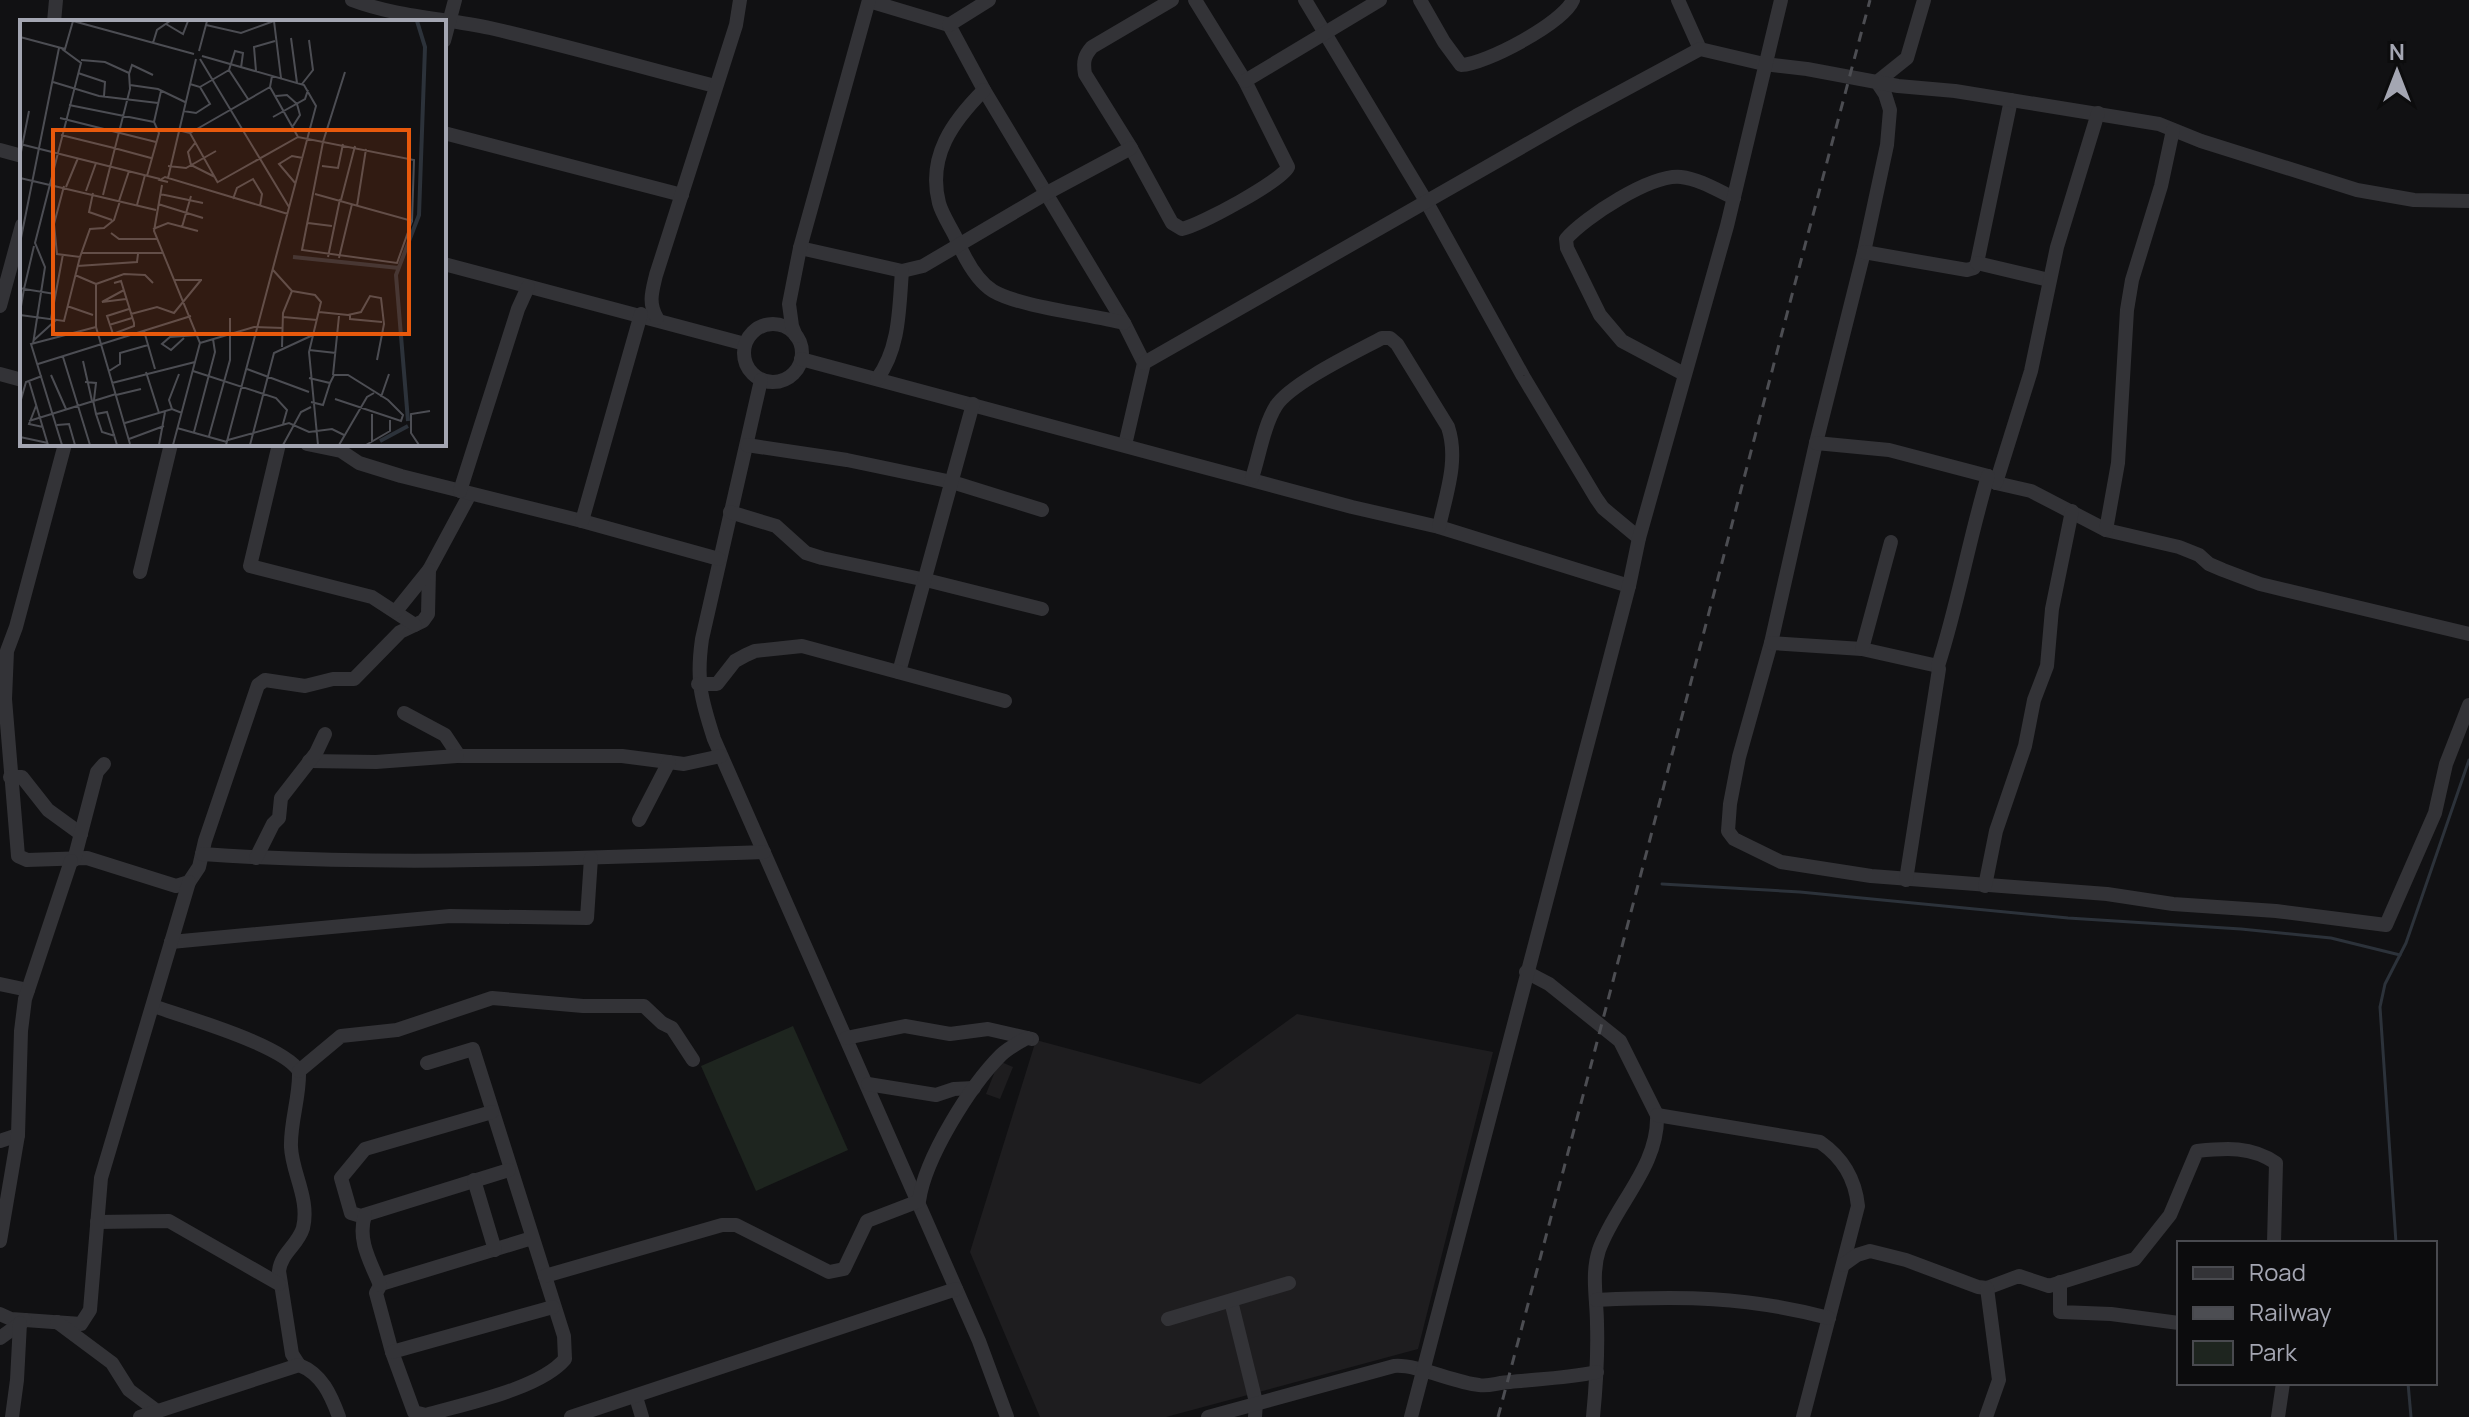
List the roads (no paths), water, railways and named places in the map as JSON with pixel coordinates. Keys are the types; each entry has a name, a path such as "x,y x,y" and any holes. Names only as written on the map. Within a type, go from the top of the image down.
{"street":[{"path":"54,20 56,0"},
{"path":"352,0 402,15 441,20"},
{"path":"446,33 455,0"},
{"path":"582,521 639,314 650,299 736,25 740,0"},
{"path":"789,304 752,333 745,344 747,368 761,380 775,382 789,377 801,359 801,347 792,326 789,304 800,248 869,0 949,25 984,90 1124,323 1144,363 1125,445"},
{"path":"949,25 989,0"},
{"path":"1172,0 1092,47 1083,63 1085,74 1177,227 1188,228 1249,196 1285,174 1288,167 1245,81 1195,0"},
{"path":"1305,0 1426,201 1523,376 1596,498 1603,508 1639,538"},
{"path":"1245,81 1380,0"},
{"path":"1420,0 1461,65 1479,61 1528,37 1560,17 1573,0"},
{"path":"1678,0 1700,49"},
{"path":"1411,1417 1639,538 1734,198 1781,0"},
{"path":"1877,82 1907,58 1924,0"},
{"path":"446,21 637,63 715,86"},
{"path":"1144,363 1700,49 1764,64 2159,124 2357,190 2414,200 2469,201"},
{"path":"1877,82 1885,94 1891,120 1864,252 1816,443 1771,643 1739,757 1728,831 1734,839 1781,862 1906,880 2107,894 2173,904 2276,911 2386,925 2435,813 2446,764 2469,705"},
{"path":"984,90 960,114 938,156 939,204 981,283 995,293 1022,301 1124,323"},
{"path":"1864,252 1967,270 1974,268 2011,100"},
{"path":"1906,880 1938,666 1953,619 1970,535 2031,371 2049,280 2098,113"},
{"path":"2106,530 2118,463 2127,310 2132,280 2161,186 2173,130"},
{"path":"446,134 682,195"},
{"path":"800,248 902,271 923,266 1131,148"},
{"path":"0,150 20,155"},
{"path":"1684,374 1622,341 1600,315 1567,248 1566,239 1608,207 1656,180 1682,177 1734,198"},
{"path":"0,306 20,232"},
{"path":"1977,263 2049,280"},
{"path":"446,265 657,318 745,344"},
{"path":"877,379 890,359 902,271"},
{"path":"396,611 429,570 465,492 518,309 528,287"},
{"path":"650,299 657,318"},
{"path":"763,326 781,326 796,336"},
{"path":"1252,478 1278,404 1308,380 1382,338 1390,338 1448,427 1453,442 1454,457 1439,527"},
{"path":"801,359 1352,507 1439,527 1629,586"},
{"path":"0,374 20,379"},
{"path":"761,380 702,639 698,684 705,714 919,1201 979,1341 1007,1417"},
{"path":"899,672 973,404"},
{"path":"1816,443 1889,450 2031,491 2106,530 2179,547 2199,555 2209,564 2260,584 2469,634"},
{"path":"747,445 847,460 952,482 1042,510"},
{"path":"64,446 7,651 5,699 18,856 27,860 72,861 87,858 176,886 189,882"},
{"path":"140,572 171,446"},
{"path":"279,446 250,566 355,591 384,603 415,625"},
{"path":"323,446 348,449 359,463 719,559"},
{"path":"1985,886 1996,831 2025,746 2034,700 2047,666 2052,609 2072,511"},
{"path":"730,512 776,526 806,553 1042,609"},
{"path":"1862,649 1891,542"},
{"path":"0,1314 23,1321 81,1324 90,1310 101,1178 189,882 199,867 258,685 265,680 305,686 333,679 354,679 400,632 423,621 428,614 429,570"},
{"path":"1771,643 1862,649 1938,666"},
{"path":"698,684 717,684 735,661 755,651 802,646 1005,701"},
{"path":"404,713 448,737 457,756"},
{"path":"256,858 279,818 281,798 325,734"},
{"path":"309,761 376,762 457,756 622,756 694,763 721,756"},
{"path":"639,820 669,762"},
{"path":"0,1241 18,1135 21,1031 28,990 81,834 97,772 104,764"},
{"path":"10,777 22,777 48,810 81,834"},
{"path":"202,854 401,863 764,852"},
{"path":"171,942 436,916 587,918 591,858"},
{"path":"1526,972 1549,984 1620,1041 1657,1115 1658,1127 1650,1156 1600,1249 1595,1270 1597,1372 1593,1417"},
{"path":"0,984 28,990"},
{"path":"299,1071 341,1036 397,1030 492,998 583,1006 644,1006 672,1028 693,1060"},
{"path":"153,1006 259,1043 282,1055 299,1071 291,1147 303,1198 304,1222 298,1238 280,1261 279,1284 292,1354 299,1365 314,1371 332,1398 339,1417"},
{"path":"846,1038 905,1026 950,1034 988,1029 1031,1039 1002,1053 974,1088 922,1182 919,1201"},
{"path":"427,1063 473,1049 564,1336 565,1359 547,1375 523,1386 426,1415 414,1412 392,1352 376,1293 380,1285 532,1238"},
{"path":"868,1084 936,1095 954,1089 974,1088"},
{"path":"492,1112 365,1149 341,1178 351,1213 355,1216 365,1215 509,1170"},
{"path":"1657,1115 1820,1142 1837,1154 1852,1178 1858,1206 1803,1417"},
{"path":"0,1141 18,1135"},
{"path":"1843,1265 1857,1255 1870,1251 1897,1257 1978,1287 1987,1288 2019,1276 2043,1285 2060,1282 2135,1259 2170,1215 2197,1151 2236,1147 2268,1157 2276,1163 2274,1241"},
{"path":"474,1180 495,1250"},
{"path":"545,1276 722,1225 736,1225 829,1272 837,1272 844,1269 867,1221 919,1201"},
{"path":"365,1215 361,1229 363,1244 380,1285"},
{"path":"97,1222 169,1221 279,1284"},
{"path":"2060,1282 2060,1312 2111,1314 2177,1323"},
{"path":"1168,1319 1289,1283"},
{"path":"1986,1417 1999,1380 1987,1288"},
{"path":"571,1417 956,1289"},
{"path":"1596,1300 1713,1297 1749,1301 1829,1318"},
{"path":"1231,1301 1256,1410"},
{"path":"392,1352 553,1307"},
{"path":"0,1338 23,1321"},
{"path":"12,1417 23,1321"},
{"path":"57,1321 112,1363 129,1390 157,1411"},
{"path":"1208,1417 1256,1410 1394,1366 1410,1364 1423,1372 1483,1386 1568,1378 1597,1372"},
{"path":"140,1417 299,1365"},
{"path":"2278,1417 2283,1385"},
{"path":"636,1397 642,1417"}],"waterway":[{"path":"2396,1241 2380,1007 2385,984 2406,943 2469,760"},
{"path":"1662,884 1800,892 2068,918 2241,929 2331,938 2400,955"},
{"path":"2408,1385 2411,1417"}],"railway":[{"path":"1498,1417 1870,0"}]}
